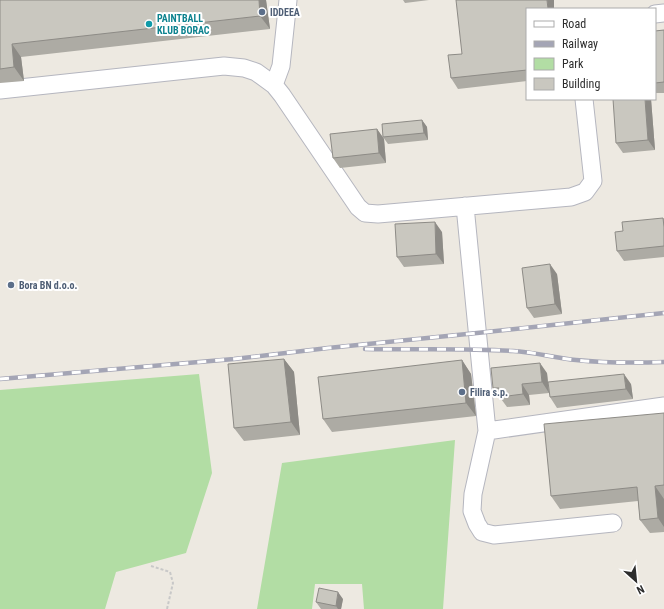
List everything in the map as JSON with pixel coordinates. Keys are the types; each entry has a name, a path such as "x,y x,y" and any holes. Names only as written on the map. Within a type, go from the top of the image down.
{"lane":[{"path":"274,85 281,66 288,0"},
{"path":"0,90 224,66 244,68 256,72 274,85 358,206 365,213 378,214 571,197 585,192 593,181 584,100"},
{"path":"465,206 487,431 473,494 472,511 477,524 482,532 494,535 612,523"},
{"path":"487,431 664,406"}],"path":[{"path":"151,566 170,572 173,583 167,609"}],"green space":[{"path":"199,374 212,473 186,553 116,572 105,609 0,609 0,390"},
{"path":"455,440 443,609 364,609 362,584 315,584 312,609 257,609 282,463"}],"building":[{"name":"PAINTBALL KLUB BORAC","path":"0,0 259,0 260,16 12,44 14,67 0,69"},
{"path":"456,0 547,0 548,8 526,8 526,70 451,78 448,55 462,54"},
{"path":"664,30 664,82 656,83 656,31"},
{"path":"613,100 645,100 648,140 616,143"},
{"path":"422,120 424,133 383,137 382,124"},
{"path":"377,129 379,153 333,158 330,134"},
{"path":"663,218 664,246 617,251 615,232 623,231 622,222"},
{"path":"435,222 436,254 397,257 395,224"},
{"path":"550,264 555,304 527,308 522,268"},
{"path":"284,359 291,422 234,428 228,364"},
{"path":"462,360 466,403 323,419 318,377"},
{"path":"540,363 542,382 522,384 523,394 500,397 499,388 493,388 491,368"},
{"path":"624,374 626,389 550,397 548,382"},
{"path":"664,413 664,485 655,486 658,518 640,520 637,487 551,496 544,424"},
{"path":"319,588 338,592 336,606 316,602"}],"railway":[{"path":"0,379 234,359 664,313"},
{"path":"365,349 495,350 587,361 664,362"}],"place":[{"name":"IDDEEA","path":"262,12"},
{"name":"PAINTBALL KLUB BORAC","path":"149,24"},
{"name":"Bora BN d.o.o.","path":"11,285"},
{"name":"Filira s.p.","path":"462,392"}]}
